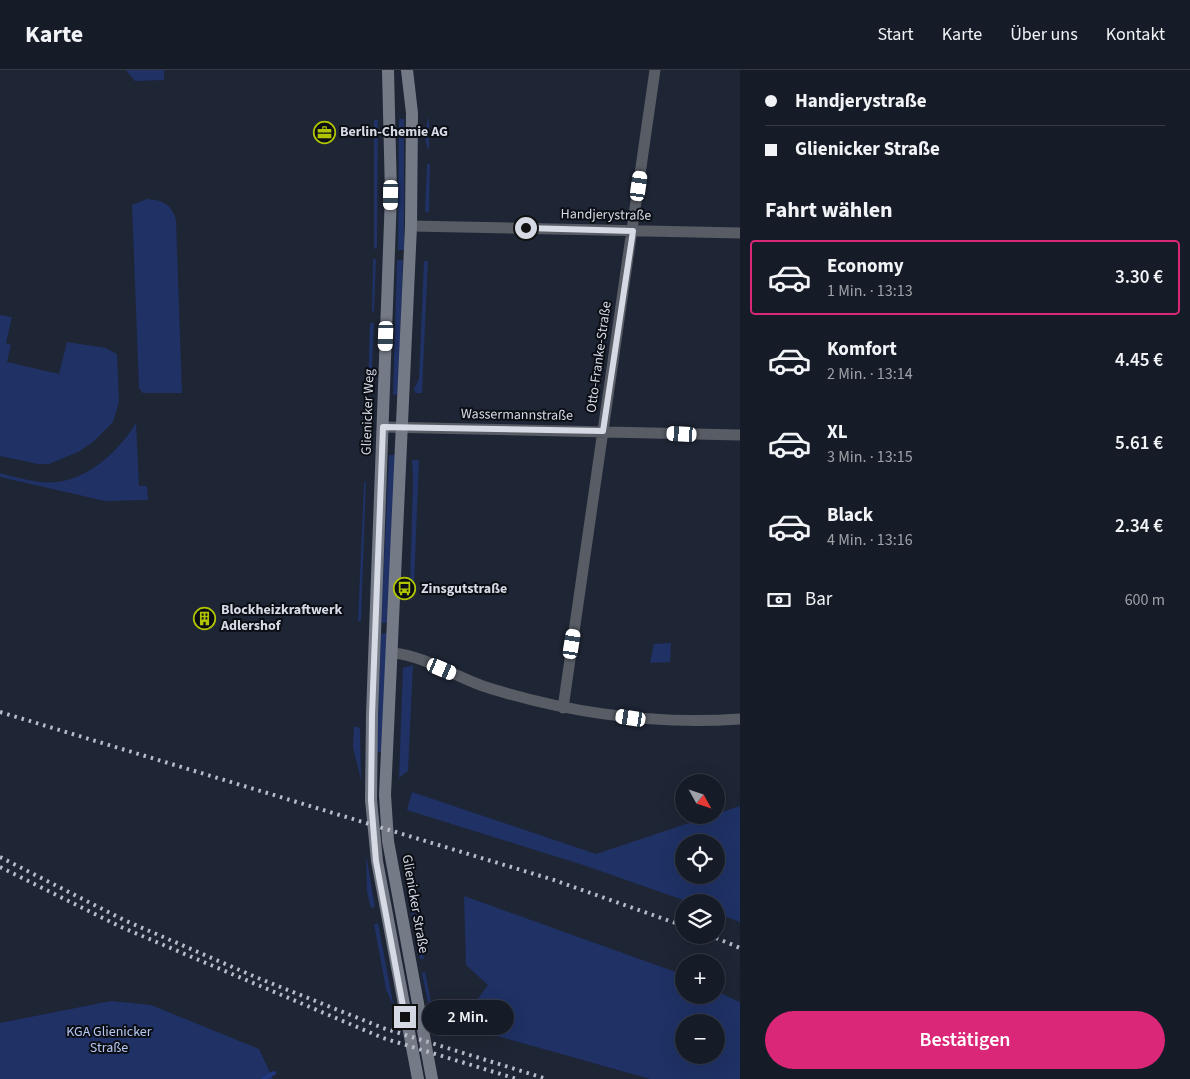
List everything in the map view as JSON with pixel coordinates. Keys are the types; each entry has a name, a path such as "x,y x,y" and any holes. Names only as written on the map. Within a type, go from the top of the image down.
{"main road":[{"name":"Glienicker Weg","path":"388,70 391,195 370,755 376,861 418,1079"},
{"path":"393,653 411,226 412,113 407,70"},
{"name":"Glienicker Straße","path":"393,653 385,795 388,841 432,1079"}],"street":[{"name":"Otto-Franke-Straße","path":"563,708 655,70"},
{"name":"Handjerystraße","path":"411,226 740,233"},
{"name":"Wassermannstraße","path":"383,427 740,435"},
{"path":"393,653 414,657 483,686 563,708 657,720 708,721 740,718"}],"green space":[{"path":"126,70 166,70 164,71 164,80 135,81"},
{"path":"429,117 429,150 425,134"},
{"path":"399,119 404,119 404,250 398,250"},
{"path":"374,120 378,120 377,248 374,249"},
{"path":"427,164 430,164 429,213 425,211"},
{"path":"147,199 166,204 176,220 182,393 143,393 139,388 132,205"},
{"path":"373,259 376,259 374,312 372,311"},
{"path":"397,260 403,260 398,394 393,395"},
{"path":"424,261 428,261 422,393 415,393 414,389 419,379"},
{"path":"0,315 12,317 6,343 11,345 7,362 59,374 67,342 106,348 117,354 119,402 113,422 93,442 78,452 49,464 38,464 0,456"},
{"path":"370,323 374,323 371,389 368,389"},
{"path":"367,404 370,404 368,443 366,443"},
{"path":"136,423 139,486 147,486 148,500 105,501 0,477 0,473 28,480 57,482 81,475 92,469 113,452"},
{"path":"389,455 395,455 388,623 381,623"},
{"path":"412,460 419,460 414,586 410,585"},
{"path":"366,481 361,621 358,621 364,483"},
{"path":"387,633 382,752 377,752 381,634"},
{"path":"671,643 670,662 650,663 654,644"},
{"path":"413,665 408,771 399,778 403,668"},
{"path":"354,726 360,728 361,780 353,747"},
{"path":"412,792 596,854 686,824 725,824 725,811 740,806 740,922 725,916 725,894 675,894 675,897 583,865 407,810"},
{"path":"366,854 375,907 371,908 367,892"},
{"path":"464,896 675,972 675,1004 725,1004 725,995 740,1002 740,1079 650,1079 458,1025 488,985 466,965"},
{"path":"408,897 411,897 424,959 420,959"},
{"path":"378,923 394,1008 386,989 374,924"},
{"path":"425,972 435,1022 431,1018 422,973"},
{"name":"KGA Glienicker Straße","path":"111,1001 151,1005 259,1049 273,1079 0,1079 0,1023"}],"waterway":[{"path":"263,1079 274,1073"}],"railway":[{"path":"0,712 554,880 675,923"},
{"path":"0,857 124,920 258,978 383,1028 547,1079"},
{"path":"0,867 121,927 383,1038 517,1079"},
{"path":"725,942 740,948"}],"place":[{"name":"Berlin-Chemie AG","path":"324,132"},
{"name":"Zinsgutstraße","path":"405,589"},
{"name":"Blockheizkraftwerk Adlershof","path":"205,618"}],"route":[{"path":"405,1017 376,861 371,800 370,755 383,427 603,431 633,231 526,228"}]}
